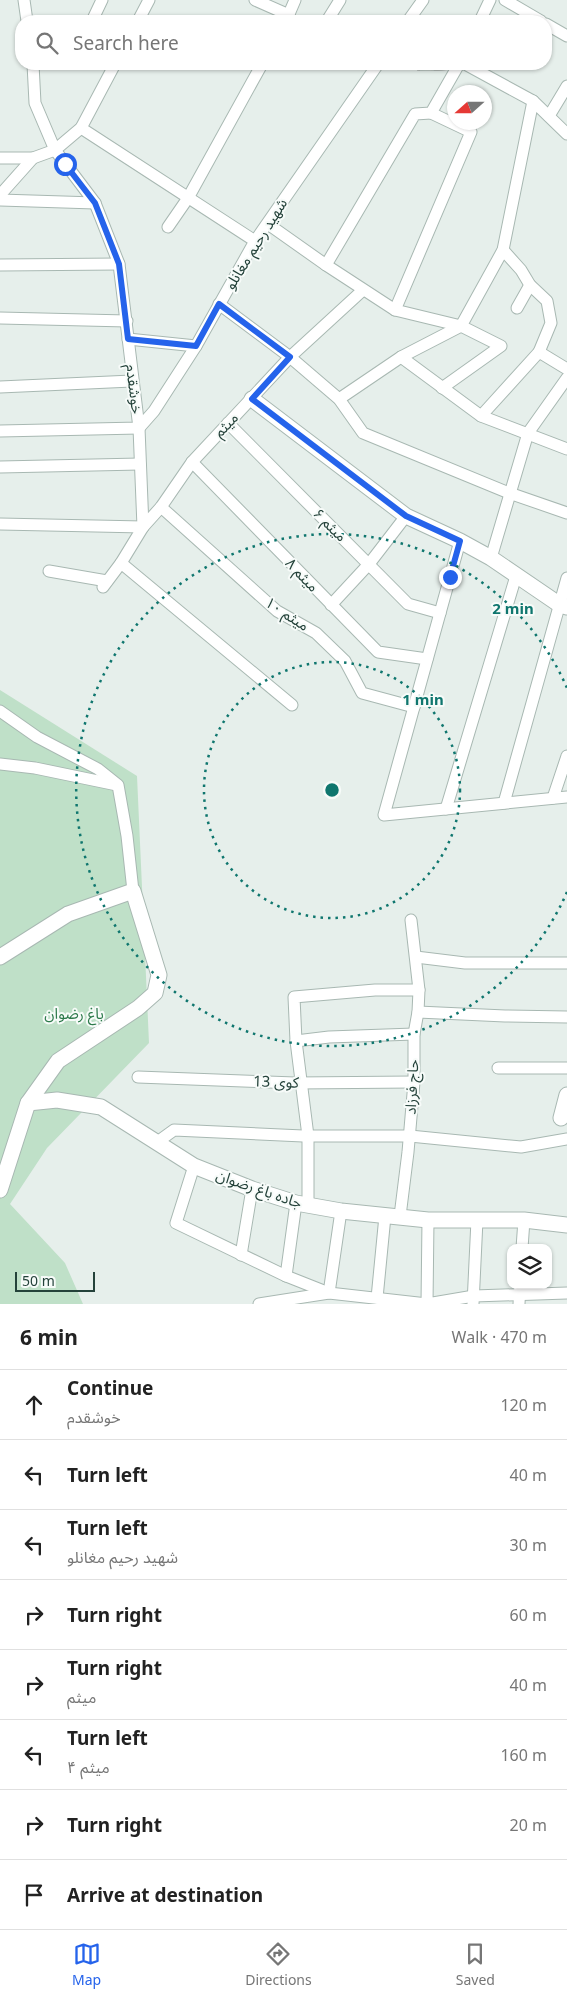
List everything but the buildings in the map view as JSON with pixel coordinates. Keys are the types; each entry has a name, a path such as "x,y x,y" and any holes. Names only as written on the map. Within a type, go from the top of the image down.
{"street":[{"path":"24,0 25,15"},
{"path":"95,15 102,0"},
{"path":"141,15 149,0"},
{"path":"255,0 282,15"},
{"path":"288,15 295,0"},
{"path":"330,15 340,0"},
{"path":"412,15 423,0"},
{"path":"483,15 490,0"},
{"path":"505,0 531,15"},
{"path":"552,27 567,36"},
{"name":"خوشقدم","path":"33,70 35,103 55,150 95,203 119,264 139,428 143,527"},
{"path":"0,158 33,158 55,150 81,128 112,70"},
{"path":"168,227 188,198 259,70"},
{"name":"شهید رحیم مغانلو","path":"139,428 154,412 196,346 255,241 374,70"},
{"path":"431,113 456,70"},
{"path":"476,70 533,101 567,134"},
{"path":"549,116 567,86"},
{"path":"339,399 401,357 461,326 503,250 533,101"},
{"path":"326,265 415,114 431,113 471,132 395,310"},
{"path":"81,128 255,241"},
{"path":"0,196 33,158"},
{"path":"0,200 95,203"},
{"path":"268,224 395,310 461,326 501,346 442,388"},
{"path":"481,416 539,352 551,322 547,301 530,285 521,270 503,250"},
{"path":"0,265 119,264"},
{"path":"516,308 530,285"},
{"name":"میثم","path":"49,571 105,584 121,563 143,527 161,507 192,462 290,357 363,290"},
{"path":"219,304 290,357 339,399 363,433 509,493 567,511"},
{"path":"0,318 127,321"},
{"path":"128,339 196,346"},
{"path":"539,352 567,369"},
{"path":"401,357 481,416 567,449"},
{"path":"491,558 528,433 567,378"},
{"path":"0,387 132,381"},
{"path":"252,399 406,516 460,541 491,558 563,606"},
{"name":"۶ میثم","path":"228,423 408,604 440,613"},
{"path":"0,431 139,428"},
{"name":"۸ میثم","path":"192,462 378,652 427,659"},
{"path":"0,467 140,464"},
{"name":"۱۰ میثم","path":"161,507 277,611 316,633 345,661 362,693 414,707"},
{"path":"331,605 369,564 406,516"},
{"path":"0,524 143,527"},
{"path":"460,541 384,815 567,797"},
{"path":"121,563 292,705"},
{"path":"446,809 516,576"},
{"path":"504,803 563,606 567,578"},
{"path":"0,711 38,738 98,769 118,785 127,836 133,891 159,975 155,993 138,1008 58,1060 28,1103 0,1190"},
{"path":"553,798 567,756"},
{"path":"0,764 35,768 118,785"},
{"path":"0,957 68,914 133,891"},
{"name":"حاج فرزاد","path":"377,1298 410,1136 414,1082 414,1034 418,1012 416,957 411,920"},
{"path":"416,957 464,963 567,963"},
{"path":"286,1276 302,1204 308,1136 296,1041 294,997 375,990 418,990"},
{"path":"418,1012 567,1017"},
{"path":"296,1041 414,1034"},
{"path":"498,1068 567,1068"},
{"name":"کوی 13","path":"138,1076 302,1083 414,1082"},
{"path":"156,1142 174,1130 308,1136 410,1136 521,1147 567,1137 561,1118 567,1095"},
{"name":"جاده باغ رضوان","path":"28,1103 57,1100 102,1107 194,1166 252,1189 302,1204 341,1211 428,1220 524,1220 567,1225"},
{"path":"194,1166 176,1223 286,1276 329,1293"},
{"path":"241,1255 252,1189"},
{"path":"329,1293 341,1211"},
{"path":"428,1220 427,1304 519,1295 567,1293"},
{"path":"474,1300 477,1220"},
{"path":"522,1244 524,1220"},
{"path":"259,1304 329,1293 426,1304"}],"green space":[{"name":"باغ رضوان","path":"0,690 137,776 149,1043 47,1148 10,1204 65,1263 83,1304 0,1304"}],"route":[{"path":"65,164 95,203 119,264 128,339 196,346 219,304 290,357 252,399 406,516 460,541 450,577"}]}
